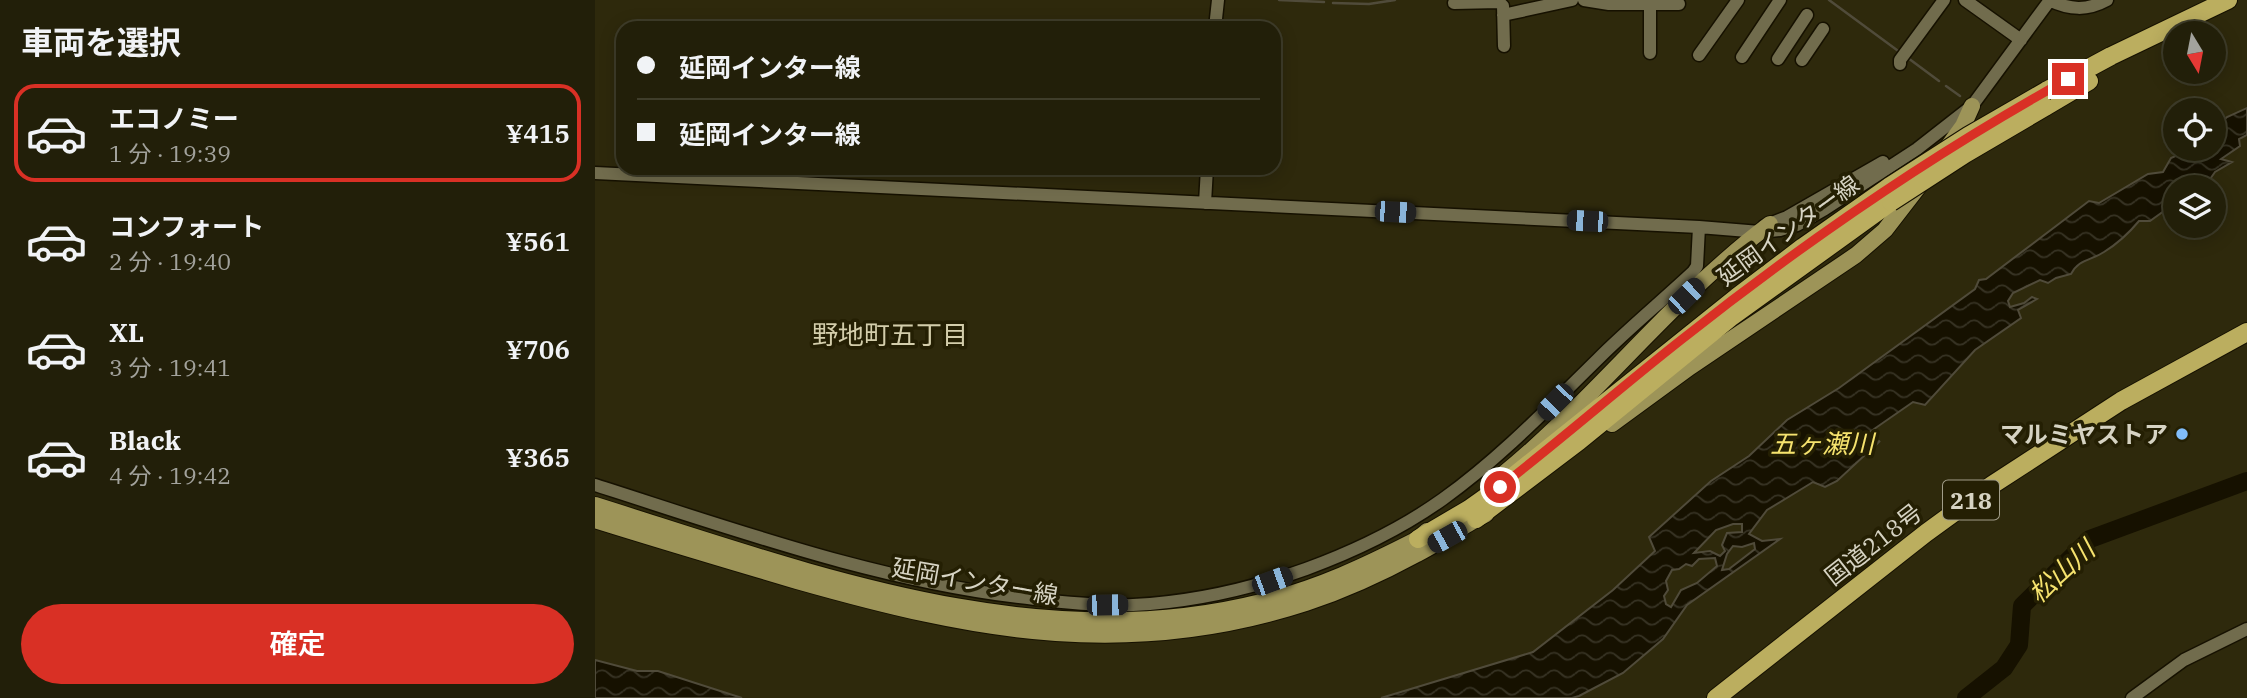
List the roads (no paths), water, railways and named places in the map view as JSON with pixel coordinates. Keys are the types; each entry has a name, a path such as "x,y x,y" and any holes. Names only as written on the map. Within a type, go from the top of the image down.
{"highway":[{"name":"延岡インター線","path":"2046,99 2111,55 2228,0"},
{"name":"延岡インター線","path":"2201,21 2245,0"},
{"name":"延岡インター線","path":"1476,519 1548,466 1730,318 1968,136 2163,40"},
{"name":"延岡インター線","path":"1418,539 1500,487 1803,247 1891,194"},
{"name":"国道218号","path":"1716,698 1926,533 1992,485 2121,401 2247,332"}],"main road":[{"path":"1476,519 1497,509 1530,486 1690,367 1873,242 1885,230 1963,126 1972,106"},
{"path":"1418,539 1475,497 1541,441 1717,266 1765,228"},
{"name":"延岡インター線","path":"595,505 890,593 969,609 1054,620 1096,622 1177,618 1251,605 1339,577 1418,539"},
{"name":"延岡インター線","path":"595,520 815,586 915,612 1015,629 1093,634 1179,630 1265,615 1306,603 1381,572 1476,519"}],"street":[{"path":"1503,15 1572,0"},
{"path":"1584,0 1609,4 1679,4"},
{"path":"1699,55 1738,0"},
{"path":"1741,57 1780,0"},
{"path":"1900,64 1900,60 1944,0"},
{"path":"1965,0 2021,40"},
{"path":"636,175 1780,230 1797,225 1825,209 1917,149 1972,106 2050,0 2064,7 2082,9 2107,0"},
{"path":"1216,21 1217,2"},
{"path":"1454,3 1499,2 1503,6 1504,46"},
{"path":"1650,4 1650,52"},
{"path":"1778,59 1807,15"},
{"path":"1802,60 1823,29"},
{"path":"595,173 616,174"},
{"path":"1205,203 1207,175"},
{"path":"595,485 827,558 889,574 989,594 1073,604 1107,605 1167,602 1238,590 1342,556 1400,526 1443,498 1531,427 1599,358 1693,272 1697,266 1699,227"},
{"path":"2132,698 2184,660 2247,629"}],"water":[{"name":"五ヶ瀬川","path":"2247,108 2247,135 2239,139 2240,146 2226,156 2226,118"},
{"name":"五ヶ瀬川","path":"2169,161 2232,162 2213,175 2163,175 2163,212 2150,221 2139,221 2114,245 2081,263 2071,274 2048,283 2040,280 2013,293 2008,301 2010,307 2024,303 2032,297 2037,299 2018,310 2021,318 1975,350 1925,405 1913,402 1864,436 1862,446 1880,441 1837,481 1825,487 1813,482 1767,510 1749,534 1762,541 1780,539 1687,605 1663,639 1623,673 1572,698 1381,698 1533,652 1613,590 1655,551 1649,537 1711,481 1749,456 1787,420 1839,388 1975,289 1979,280 1986,279 2089,201 2099,203 2148,174 2163,172","holes":["1742,524 1742,532 1727,533 1722,545 1725,551 1720,556 1710,551 1694,553 1716,530","1754,543 1755,549 1729,569 1722,570 1727,554 1733,546 1742,547","1715,558 1717,566 1697,583 1681,590 1671,607 1666,604 1666,581 1672,570 1686,564 1692,566 1699,559"]},
{"path":"595,660 637,671 658,671 742,698 595,698"}],"waterway":[{"path":"1279,0 1324,2"},
{"path":"1333,3 1369,4 1395,0"},
{"path":"1829,0 1901,53"},
{"path":"1908,58 1939,81"},
{"path":"1946,86 1960,96"},
{"name":"松山川","path":"1966,698 2004,668 2019,645 2022,606 2090,539 2247,481"}],"place":[{"name":"マルミヤストア","path":"2182,434"}],"district":[{"name":"野地町五丁目","path":"890,334"}]}
